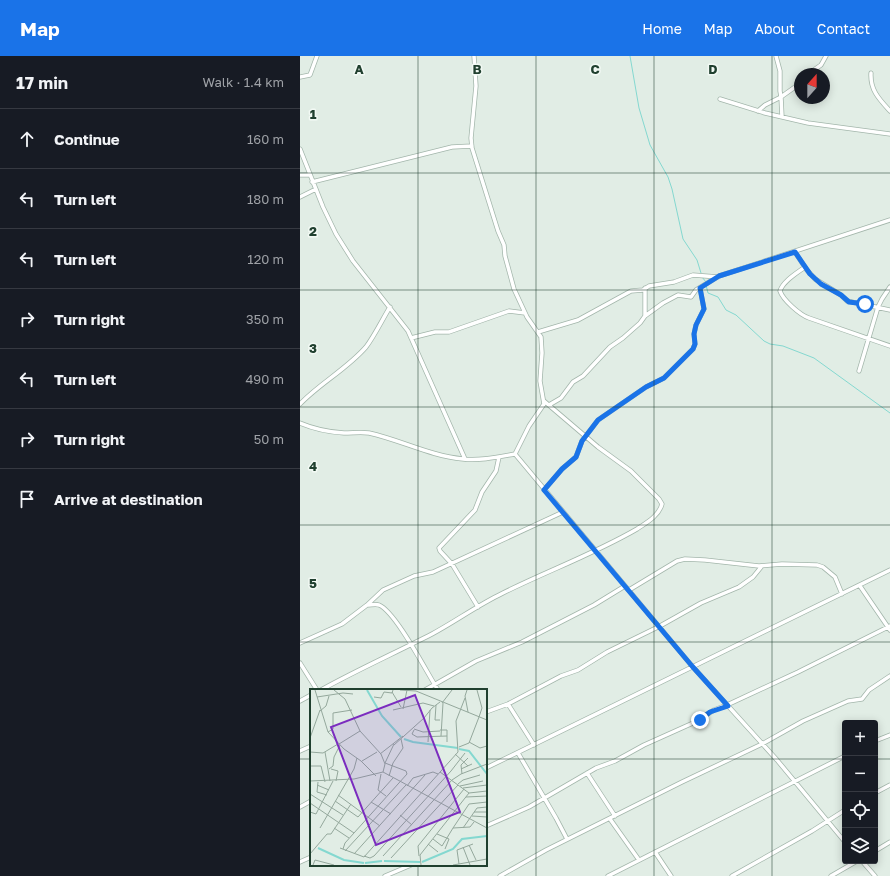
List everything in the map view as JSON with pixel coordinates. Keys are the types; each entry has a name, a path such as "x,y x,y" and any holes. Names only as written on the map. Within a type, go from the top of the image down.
{"street":[{"path":"300,77 310,75 317,56"},
{"path":"474,56 476,86 472,146 498,231 504,245 505,256 514,289 525,313 541,338 542,346 540,381 544,401 542,407 526,430 515,454"},
{"path":"776,56 780,71 782,117"},
{"path":"817,68 821,65 826,56"},
{"path":"871,73 872,86 890,111"},
{"path":"758,111 765,105 781,97 794,88"},
{"path":"720,99 782,117 817,124 890,134"},
{"path":"312,182 445,149 472,146"},
{"path":"300,149 312,182 330,222 343,246 403,324 411,338 465,459"},
{"path":"300,175 310,175"},
{"path":"300,197 316,189"},
{"path":"549,405 560,398 573,382 586,374 610,347 640,323 644,316 663,303 678,295 692,297 696,290 718,277 890,220"},
{"path":"795,252 815,279 841,295 847,301 890,310"},
{"path":"805,267 783,286 780,291 782,296 798,311 806,317 890,346"},
{"path":"538,332 578,320 631,291 642,290 649,286 674,282 693,274 718,277"},
{"path":"858,371 878,307 890,287"},
{"path":"644,316 645,288"},
{"path":"544,490 562,469 576,457 585,436 598,420 646,387 664,378 693,349 695,344 694,334 696,325 704,309 700,288"},
{"path":"300,404 361,352 390,307"},
{"path":"411,338 435,332 451,332 508,311 525,313"},
{"path":"323,689 435,632 503,593 595,551 636,529 650,520 659,511 662,504 659,499 631,471 585,436 544,401"},
{"path":"300,422 323,430 336,432 361,432 376,435 427,451 465,459 498,457 515,454"},
{"path":"515,454 692,666 762,744 842,839"},
{"path":"478,607 452,564 440,551 440,546 475,510 482,492 496,470 498,457"},
{"path":"300,643 337,626 367,605 382,590 414,576 433,572 452,564 563,512"},
{"path":"629,590 677,561 683,559 712,560 762,566 782,564 820,566 836,579 842,594"},
{"path":"487,712 508,704 561,676 578,670 607,652 660,626 701,603 742,586 753,577 762,566"},
{"path":"487,768 890,570"},
{"path":"427,689 476,661 522,642 625,586"},
{"path":"487,826 521,811 587,773 693,723 714,710 728,706 889,628 860,586"},
{"path":"367,605 378,605 394,618 437,689"},
{"path":"300,663 317,689"},
{"path":"500,876 687,779 762,744 803,721 848,701 862,699 869,690 890,676"},
{"path":"300,701 310,696"},
{"path":"508,704 534,745"},
{"path":"878,740 890,735"},
{"path":"300,751 310,746"},
{"path":"518,753 556,818 567,840"},
{"path":"608,876 842,757"},
{"path":"587,773 615,816"},
{"path":"877,792 890,785"},
{"path":"300,807 310,802"},
{"path":"732,876 812,831 842,812"},
{"path":"610,819 639,860"},
{"path":"878,849 890,842"},
{"path":"655,852 671,876"},
{"path":"300,862 310,857"},
{"path":"831,876 852,864"},
{"path":"865,864 875,876"},
{"path":"385,876 409,866"}],"waterway":[{"path":"630,56 639,108 650,145 668,177 683,239 697,260 701,273"},
{"path":"702,277 706,282"},
{"path":"706,285 708,293 718,297 726,310 736,315 764,341 770,344 783,346 814,358 890,413"}],"route":[{"path":"700,720 714,710 728,706 692,666 660,626 544,490 562,469 576,457 582,441 598,420 646,387 664,378 690,353 695,344 694,334 698,318 704,309 700,288 718,277 795,252 810,274 821,284 841,295 849,302 865,304"}]}
